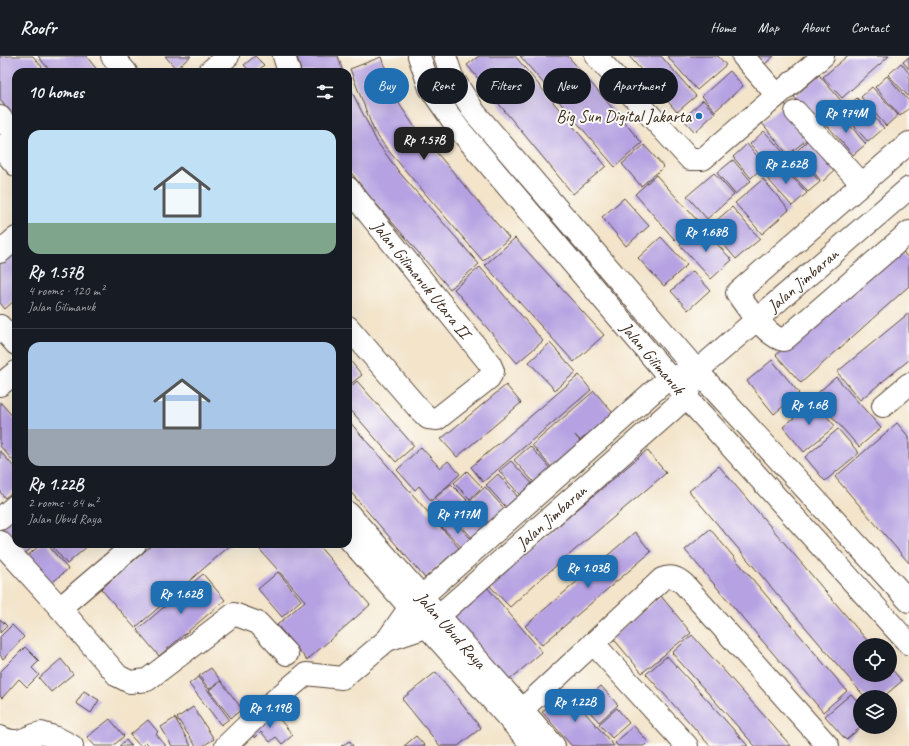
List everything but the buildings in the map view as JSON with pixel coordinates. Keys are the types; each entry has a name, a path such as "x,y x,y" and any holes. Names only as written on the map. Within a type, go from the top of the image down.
{"street":[{"path":"112,56 122,68"},
{"path":"214,68 228,56"},
{"path":"284,56 288,68"},
{"name":"Jalan Gilimanuk","path":"419,56 430,88 458,128 686,397 909,644"},
{"name":"Jalan Gilimanuk","path":"445,56 452,77 475,113 697,371 909,601"},
{"path":"596,56 690,159 703,159 823,56"},
{"path":"743,56 777,95"},
{"path":"796,112 862,184"},
{"path":"0,117 12,131"},
{"path":"909,143 737,293 756,320 779,339 786,339 909,232"},
{"path":"0,146 12,160"},
{"name":"Jalan Jimbaran","path":"388,640 433,621 686,397 697,371 909,188"},
{"name":"Jalan Gilimanuk Utara II","path":"352,193 490,364 493,371 490,378 438,419 428,418 352,333"},
{"path":"0,252 12,242"},
{"path":"0,326 12,340"},
{"name":"Jalan Jimbaran","path":"226,746 248,724 306,674 342,678 388,640 416,602 653,392 670,378 697,371"},
{"path":"0,385 12,375"},
{"path":"883,406 906,391"},
{"path":"653,392 670,412"},
{"path":"0,519 12,508"},
{"name":"Jalan Ubud Raya","path":"352,519 398,582 517,715 554,746"},
{"path":"0,542 60,608 118,676 130,682 147,680 234,614 258,623 288,654"},
{"name":"Jalan Ubud Raya","path":"352,542 398,582"},
{"path":"60,608 130,548"},
{"path":"517,715 662,579 673,577 684,584 828,746"},
{"path":"593,643 687,746"},
{"name":"Jalan Ubud Raya","path":"517,715 533,746"},
{"path":"0,737 8,742 15,743 41,733 57,738 72,746"}],"place":[{"name":"Big Sun Digital Jakarta","path":"699,116"}]}
